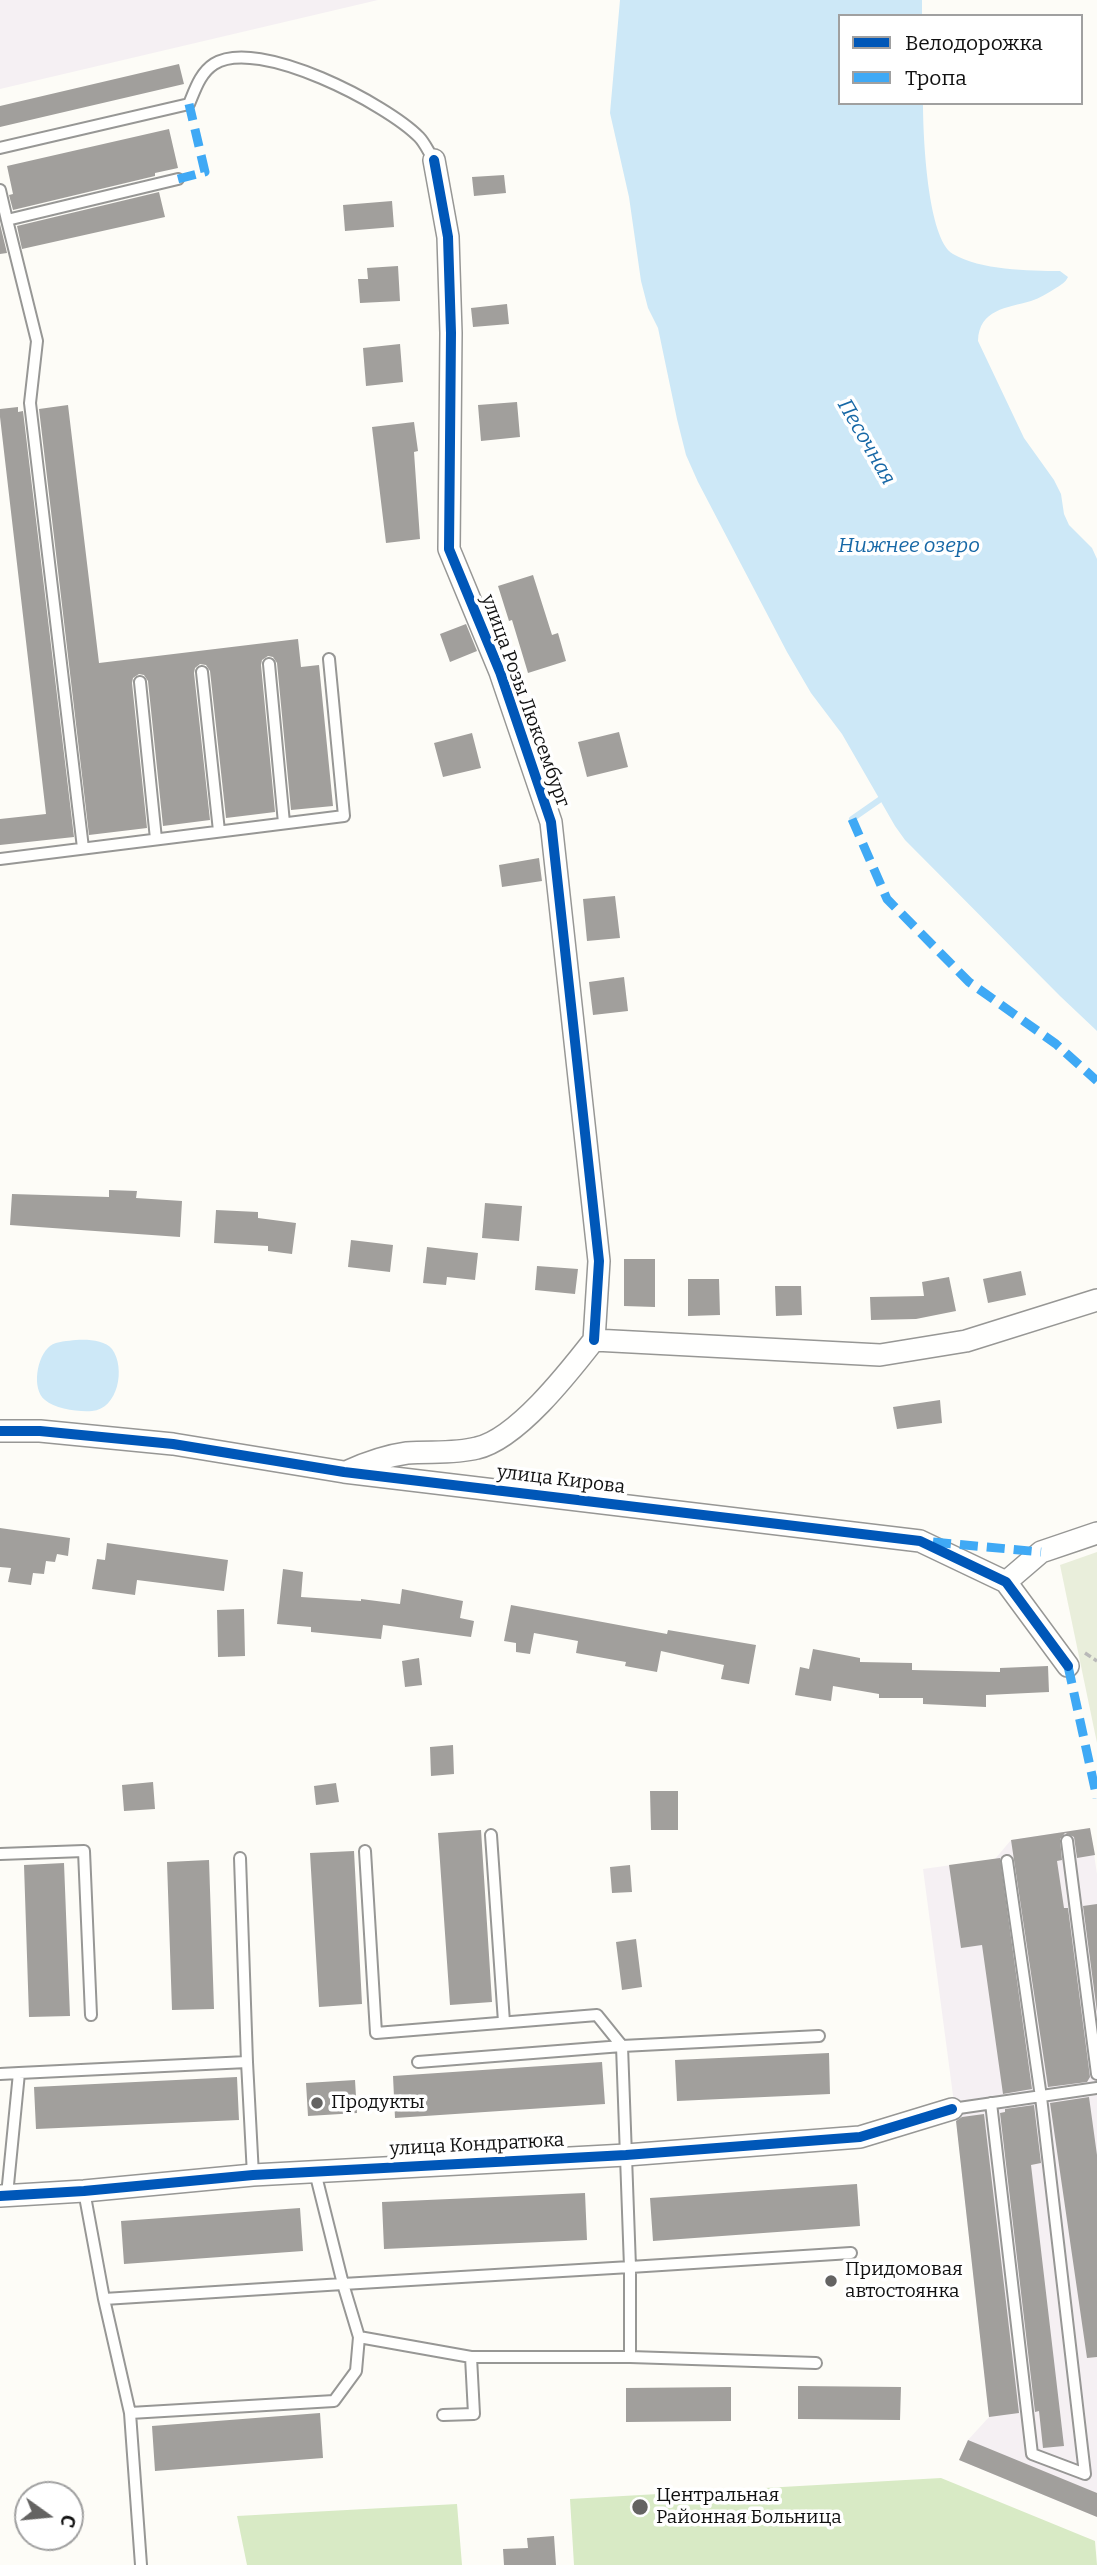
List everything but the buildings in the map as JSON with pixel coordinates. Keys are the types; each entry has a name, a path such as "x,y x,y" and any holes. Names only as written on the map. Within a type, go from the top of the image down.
{"street":[{"name":"улица Розы Люксембург","path":"434,160 448,251 451,333 449,549 500,672 551,822 599,1261 594,1340"},
{"path":"344,1472 375,1459 407,1453 458,1452 480,1448 498,1438 557,1387 594,1340 880,1355 967,1341 1097,1300"},
{"name":"улица Кирова","path":"0,1431 40,1431 173,1444 344,1472 920,1541 1006,1582 1068,1666"},
{"path":"1006,1582 1041,1552 1097,1533"},
{"name":"улица Кондратюка","path":"3,2195 84,2191 253,2175 626,2155 860,2137 952,2109"}],"lane":[{"path":"0,148 189,104 197,82 215,63 254,58 296,67 397,119 421,138 434,160"},
{"path":"7,220 178,179"},
{"path":"0,190 37,341 30,403 83,848"},
{"path":"0,859 344,816 329,659"},
{"path":"268,664 284,823"},
{"path":"202,672 219,831"},
{"path":"140,682 156,839"},
{"path":"491,1835 504,2022"},
{"path":"1067,1841 1097,2074"},
{"path":"0,1854 83,1851 91,2015"},
{"path":"365,1851 376,2033 597,2015 622,2046 631,2357"},
{"path":"240,1858 253,2175"},
{"path":"1007,1861 1041,2097 1085,2474"},
{"path":"418,2062 622,2046 819,2036"},
{"path":"0,2074 247,2062"},
{"path":"3,2195 19,2073"},
{"path":"952,2109 1097,2088"},
{"path":"991,2104 1032,2454 1097,2479"},
{"path":"130,2413 334,2401 356,2371 359,2337 315,2172"},
{"path":"84,2191 104,2299 130,2413 141,2565"},
{"path":"104,2299 851,2253"},
{"path":"359,2337 471,2357 631,2357 816,2363"},
{"path":"443,2415 474,2414 471,2357"}],"shaded area":[{"path":"0,0 378,0 0,89"},
{"path":"1090,1828 1097,1874 1097,2517 959,2460 968,2440 989,2417 956,2118 923,1869 995,1859 1011,1840"}],"green space":[{"path":"1097,1552 1097,1743 1060,1565"},
{"path":"941,2478 1095,2541 1097,2565 574,2565 570,2499"},
{"path":"457,2504 462,2565 247,2565 237,2516"}],"water":[{"name":"Нижнее озеро","path":"620,0 922,0 922,14 838,14 838,105 923,105 928,184 937,228 944,244 953,254 977,263 1020,270 1060,271 1068,277 1041,297 1004,308 989,316 983,322 978,341 1024,438 1061,494 1069,525 1092,548 1097,559 1097,1031 905,840 842,734 811,693 787,652 686,455 658,328 648,308 641,281 629,197 610,113"},
{"path":"76,1340 105,1344 112,1349 116,1357 119,1376 117,1386 113,1396 101,1409 86,1411 61,1408 45,1400 38,1388 37,1373 45,1351 56,1343"}],"waterway":[{"path":"852,819 885,796"}],"marked path":[{"path":"178,179 205,172 189,104"},
{"path":"852,819 887,899 969,982 1056,1044 1097,1081"},
{"path":"933,1542 1041,1552"},
{"path":"1068,1666 1097,1798"}],"cycle path":[{"path":"434,160 448,237 451,333 449,549 500,672 551,822 599,1261 594,1340"},
{"path":"0,1431 40,1431 173,1444 344,1472 920,1541 1006,1582 1068,1666"},
{"path":"0,2196 253,2175 626,2155 860,2137 952,2109"}],"place":[{"name":"Продукты","path":"317,2103"},
{"name":"Придомовая автостоянка","path":"831,2281"},
{"name":"Центральная Районная Больница","path":"640,2507"}],"water label":[{"name":"Песочная","path":"866,442"}]}
